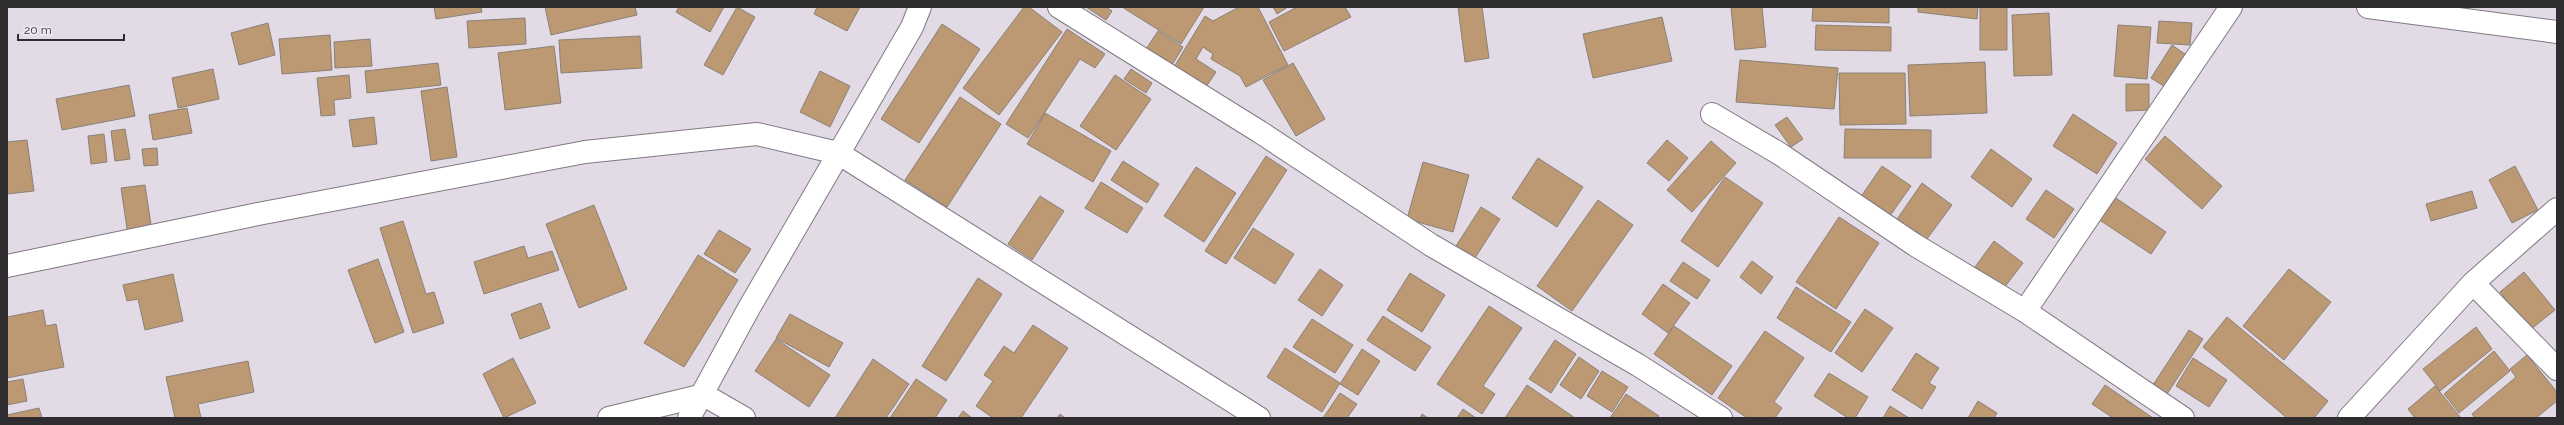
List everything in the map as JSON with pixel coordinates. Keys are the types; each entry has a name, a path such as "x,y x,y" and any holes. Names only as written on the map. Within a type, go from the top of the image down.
{"street":[{"path":"689,418 704,395 749,308 912,27 920,7"},
{"path":"1059,7 1260,132 1431,245 1638,365 1720,418"},
{"path":"2025,311 2231,7"},
{"path":"2368,7 2557,32"},
{"path":"1712,114 1780,154 1915,245 2025,311 2183,418"},
{"path":"7,266 251,216 585,152 757,134 838,153 1259,418"},
{"path":"2349,418 2473,283 2557,209"},
{"path":"2473,283 2557,369"},
{"path":"609,418 704,395 744,418"}],"building":[{"path":"434,7 481,7 482,12 436,19"},
{"path":"545,7 635,7 637,15 551,35"},
{"path":"679,7 724,7 710,32 676,12"},
{"path":"737,7 755,17 723,75 704,65"},
{"path":"817,7 860,7 847,31 814,14"},
{"path":"1024,7 1029,7 1062,32 999,115 963,88"},
{"path":"1086,7 1106,7 1112,11 1106,20"},
{"path":"1122,7 1204,7 1181,44"},
{"path":"1239,7 1258,7 1288,65 1246,87 1240,76 1211,59 1213,54 1203,47 1196,59 1216,72 1206,87 1174,67 1205,16 1213,21"},
{"path":"1273,7 1288,7 1277,14"},
{"path":"1297,7 1345,7 1351,17 1284,51 1269,22"},
{"path":"1458,7 1482,7 1489,58 1465,62"},
{"path":"1731,7 1762,7 1766,47 1735,50"},
{"path":"1813,7 1889,7 1889,23 1812,21"},
{"path":"1918,7 1978,7 1977,19 1918,12"},
{"path":"1980,7 2007,7 2007,50 1980,50"},
{"path":"2049,13 2052,75 2014,76 2012,15"},
{"path":"1662,17 1672,61 1593,78 1583,34"},
{"path":"525,18 526,44 469,48 467,21"},
{"path":"2159,21 2192,23 2190,45 2157,43"},
{"path":"268,23 275,55 239,65 231,33"},
{"path":"942,24 980,49 919,143 881,119"},
{"path":"1816,25 1891,27 1891,51 1815,50"},
{"path":"2118,25 2151,27 2147,79 2114,76"},
{"path":"1067,29 1105,54 1095,68 1080,59 1028,138 1006,124"},
{"path":"1158,31 1183,47 1172,65 1146,49"},
{"path":"330,35 332,70 282,74 279,39"},
{"path":"640,36 642,68 561,73 559,40"},
{"path":"370,39 372,66 335,68 334,42"},
{"path":"2172,45 2195,61 2173,92 2151,78"},
{"path":"554,46 561,103 505,110 498,53"},
{"path":"1740,60 1838,68 1834,109 1736,102"},
{"path":"1985,62 1987,113 1910,116 1908,65"},
{"path":"438,63 441,85 367,93 365,71"},
{"path":"1293,63 1325,119 1296,136 1263,80"},
{"path":"213,69 219,99 178,108 172,78"},
{"path":"1131,69 1152,83 1146,93 1124,79"},
{"path":"820,71 850,86 830,127 800,112"},
{"path":"1839,73 1905,73 1906,124 1840,125"},
{"path":"349,75 351,98 334,100 335,115 321,116 317,78"},
{"path":"1115,75 1151,99 1116,150 1080,126"},
{"path":"2126,84 2149,84 2149,110 2126,111"},
{"path":"129,85 135,116 62,130 56,99"},
{"path":"447,87 457,157 431,161 421,91"},
{"path":"960,97 1001,124 947,207 905,180"},
{"path":"187,108 192,133 153,140 149,115"},
{"path":"1045,113 1111,151 1093,182 1027,144"},
{"path":"2073,114 2117,143 2097,174 2053,146"},
{"path":"374,117 377,144 353,147 349,120"},
{"path":"1787,117 1803,139 1791,147 1775,125"},
{"path":"125,129 130,159 115,161 111,131"},
{"path":"1845,129 1931,130 1931,158 1844,158"},
{"path":"104,134 107,162 91,164 88,136"},
{"path":"2165,136 2222,186 2202,209 2145,159"},
{"path":"27,140 34,191 7,194 7,142"},
{"path":"1667,140 1688,158 1669,181 1647,163"},
{"path":"1711,141 1736,163 1692,212 1667,190"},
{"path":"157,148 158,165 144,166 142,149"},
{"path":"1991,149 2032,179 2012,207 1971,177"},
{"path":"1266,156 1287,170 1226,264 1205,251"},
{"path":"1538,158 1583,187 1557,227 1512,198"},
{"path":"1123,161 1159,184 1147,203 1111,180"},
{"path":"1423,162 1469,175 1453,232 1407,219"},
{"path":"1882,166 1911,186 1887,220 1858,201"},
{"path":"2515,166 2538,210 2512,223 2489,180"},
{"path":"1196,167 1236,193 1204,242 1164,216"},
{"path":"1725,177 1763,203 1718,267 1681,241"},
{"path":"1101,182 1143,208 1127,233 1085,208"},
{"path":"1922,183 1952,205 1924,243 1895,222"},
{"path":"145,185 153,238 129,242 121,188"},
{"path":"2046,190 2074,209 2054,238 2026,219"},
{"path":"2472,191 2477,208 2431,221 2426,204"},
{"path":"1040,196 1064,211 1032,260 1008,244"},
{"path":"2113,196 2166,232 2151,254 2098,219"},
{"path":"1598,200 1633,225 1572,311 1537,286"},
{"path":"594,205 627,289 579,308 546,224"},
{"path":"1481,207 1500,219 1475,258 1456,246"},
{"path":"1839,217 1879,243 1836,309 1796,282"},
{"path":"403,221 426,294 434,292 444,323 413,333 380,228"},
{"path":"1253,228 1294,254 1275,284 1234,258"},
{"path":"719,230 751,249 735,273 704,254"},
{"path":"1994,241 2023,263 2004,288 1975,267"},
{"path":"524,246 528,258 552,251 559,270 484,294 474,262"},
{"path":"698,255 738,280 684,367 644,343"},
{"path":"378,259 404,332 375,343 348,270"},
{"path":"1752,261 1773,277 1761,294 1740,277"},
{"path":"1683,262 1710,280 1697,299 1670,281"},
{"path":"1320,269 1343,285 1322,316 1298,300"},
{"path":"2289,269 2331,302 2284,360 2243,326"},
{"path":"2524,272 2555,310 2530,330 2500,292"},
{"path":"1410,273 1445,295 1422,332 1387,310"},
{"path":"173,274 183,321 145,330 138,299 127,301 123,285"},
{"path":"978,278 1002,294 946,381 922,366"},
{"path":"1663,284 1690,303 1668,333 1642,314"},
{"path":"1796,287 1851,322 1831,352 1777,318"},
{"path":"541,303 550,328 520,339 511,314"},
{"path":"1489,306 1522,328 1483,386 1495,394 1482,414 1437,384"},
{"path":"1865,309 1893,328 1862,372 1835,353"},
{"path":"43,310 46,326 56,324 64,367 7,378 7,317"},
{"path":"790,314 843,343 829,367 776,338"},
{"path":"1383,316 1431,347 1415,371 1367,340"},
{"path":"2227,317 2328,401 2314,418 2287,418 2203,347"},
{"path":"1312,319 1353,345 1335,373 1293,347"},
{"path":"1033,325 1068,348 1021,418 993,418 976,406 993,381 984,375 1004,346 1014,353"},
{"path":"1674,326 1732,366 1712,395 1654,354"},
{"path":"2476,327 2492,349 2440,391 2423,369"},
{"path":"2189,330 2203,339 2165,397 2151,388"},
{"path":"1765,331 1804,358 1774,402 1782,408 1775,418 1747,418 1718,398"},
{"path":"776,339 830,375 809,407 755,371"},
{"path":"1555,340 1576,354 1551,393 1529,379"},
{"path":"1285,348 1340,383 1322,412 1267,377"},
{"path":"1362,349 1380,361 1358,395 1340,384"},
{"path":"2494,351 2510,371 2459,413 2444,394"},
{"path":"1916,353 1939,368 1929,383 1936,387 1922,409 1892,390"},
{"path":"2527,355 2557,392 2557,401 2536,418 2475,418 2472,414 2516,377 2510,369"},
{"path":"1579,357 1599,371 1581,399 1560,385"},
{"path":"513,358 536,403 504,418 483,374"},
{"path":"2193,358 2227,380 2209,407 2176,386"},
{"path":"873,359 909,384 886,418 835,418"},
{"path":"248,361 254,392 198,404 201,418 175,418 166,377"},
{"path":"1602,371 1628,387 1612,412 1587,396"},
{"path":"1829,373 1868,397 1855,418 1848,418 1814,396"},
{"path":"23,379 27,401 7,405 7,382"},
{"path":"916,379 947,400 935,418 890,418"},
{"path":"1527,385 1575,418 1505,418"},
{"path":"2105,385 2153,418 2113,418 2092,404"},
{"path":"2435,386 2461,418 2415,418 2408,409"},
{"path":"1340,393 1357,404 1347,418 1323,418"},
{"path":"1626,394 1659,416 1657,418 1610,418"},
{"path":"1978,401 1997,413 1994,418 1968,418"},
{"path":"1890,406 1909,418 1883,418"},
{"path":"39,408 42,418 7,418 7,415"},
{"path":"1463,409 1476,418 1457,418"},
{"path":"963,411 972,418 958,418"},
{"path":"1060,414 1065,418 1057,418"},
{"path":"1422,414 1428,418 1420,418"}]}
